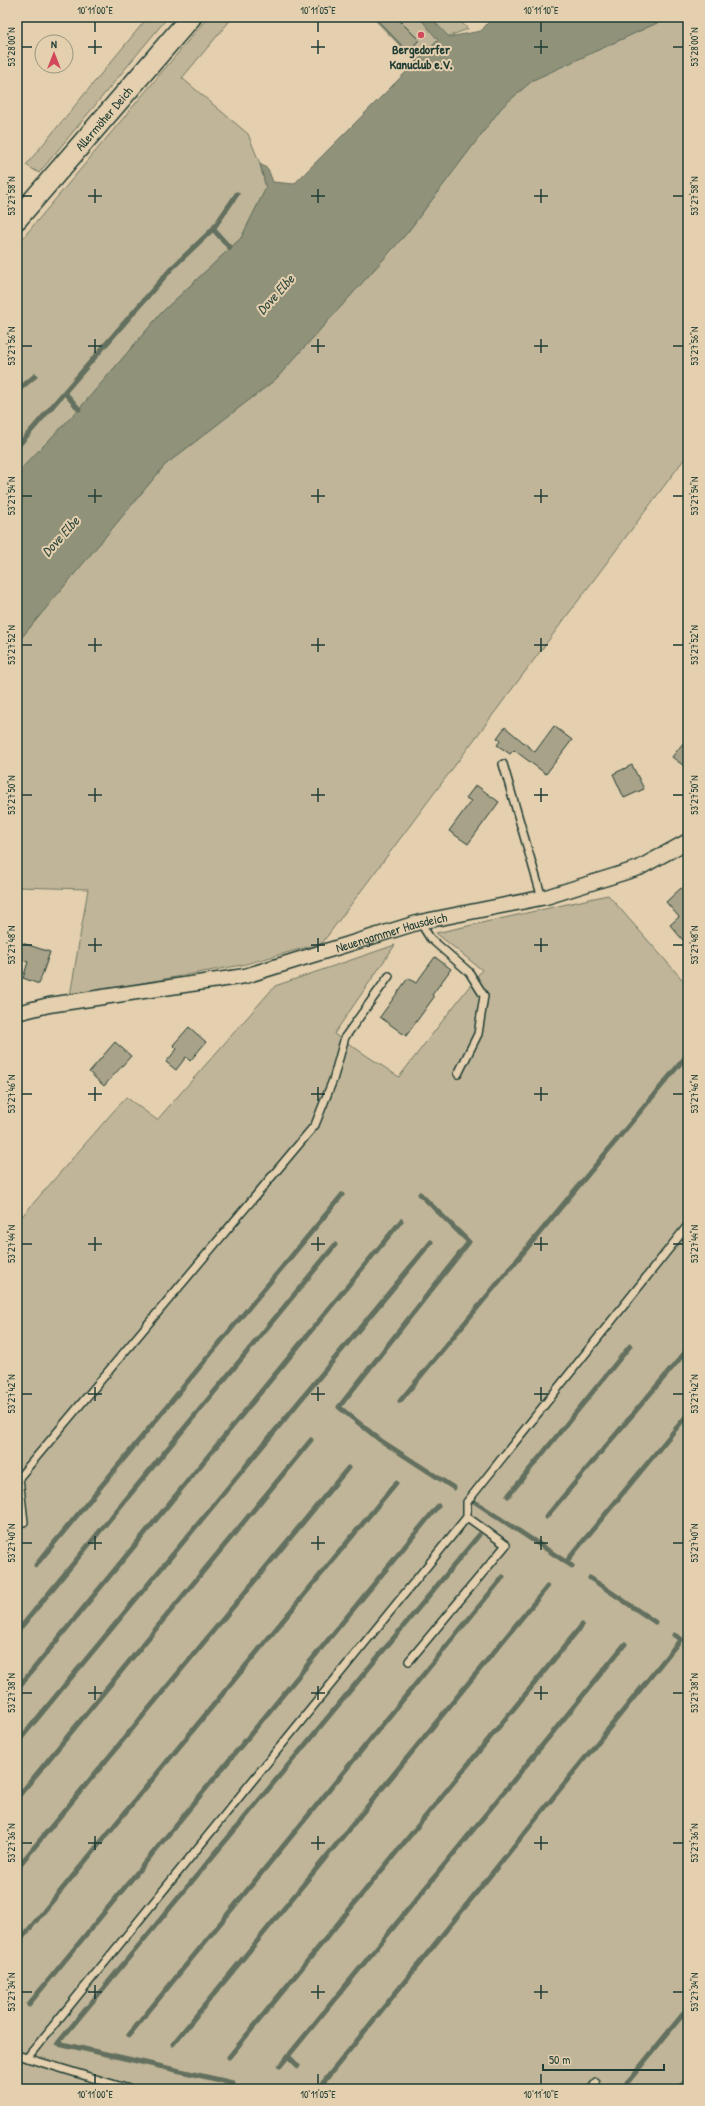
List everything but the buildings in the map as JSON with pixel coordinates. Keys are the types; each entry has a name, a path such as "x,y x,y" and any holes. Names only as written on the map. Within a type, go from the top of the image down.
{"street":[{"name":"Allermöher Deich","path":"17,219 191,17"},
{"name":"Neuengammer Hausdeich","path":"17,1013 49,1006 244,976 420,922 542,898 639,868 688,842"}],"lane":[{"path":"502,764 542,898"},
{"path":"420,922 430,938 469,972 484,996 478,1034 458,1074"},
{"path":"24,1522 18,1479 315,1125 333,1080 344,1037 389,976"},
{"path":"27,2058 467,1517 467,1502 688,1225"},
{"path":"409,1661 506,1545 467,1517"},
{"path":"17,2055 129,2089"},
{"path":"591,2089 596,2083"}],"shaded area":[{"path":"148,17 168,17 39,173 26,165"},
{"path":"208,17 233,17 182,78 248,134 260,164 266,188 241,238 163,311 79,409 17,473 17,245"},
{"name":"Bergedorfer Kanuclub e.V.","path":"372,17 456,17 468,29 438,40 416,62"},
{"path":"670,17 688,17 688,454 322,943 242,965 70,996 88,889 17,887 17,643 165,465 275,380 407,233 502,107 533,80"},
{"path":"608,895 688,986 688,2089 17,2089 17,1222 126,1097 157,1120 275,986 395,945 334,1034 399,1077 482,970 436,933"}],"water":[{"name":"Dove Elbe","path":"419,17 430,17 449,37 481,31 493,17 670,17 533,80 502,107 407,233 275,380 165,465 17,643 17,473 79,409 163,311 241,238 266,188 260,164 268,169 273,182 294,184 438,40"}],"waterway":[{"path":"17,447 171,269 213,229 237,194"},
{"path":"213,229 230,248"},
{"path":"17,391 35,376"},
{"path":"65,393 79,409"},
{"path":"400,1401 688,1054"},
{"path":"420,1194 469,1242 339,1407 380,1440 454,1488"},
{"path":"36,1565 342,1195"},
{"path":"17,1689 401,1221"},
{"path":"17,1743 431,1242"},
{"path":"17,1632 335,1245"},
{"path":"508,1496 630,1346"},
{"path":"546,1517 688,1349"},
{"path":"566,1562 688,1414"},
{"path":"17,1798 311,1440"},
{"path":"17,1868 348,1468"},
{"path":"17,1944 396,1483"},
{"path":"475,1502 572,1566"},
{"path":"29,2004 438,1506"},
{"path":"233,2083 58,2043 479,1535"},
{"path":"129,2035 503,1577"},
{"path":"590,1578 655,1622"},
{"path":"173,2044 547,1587"},
{"path":"229,2057 582,1625"},
{"path":"318,2089 681,1639 674,1635"},
{"path":"280,2066 625,1644"},
{"path":"622,2089 688,2008"},
{"path":"288,2056 298,2066"},
{"path":"679,2089 688,2078"}],"place":[{"name":"Bergedorfer Kanuclub e.V.","path":"421,35"}]}
